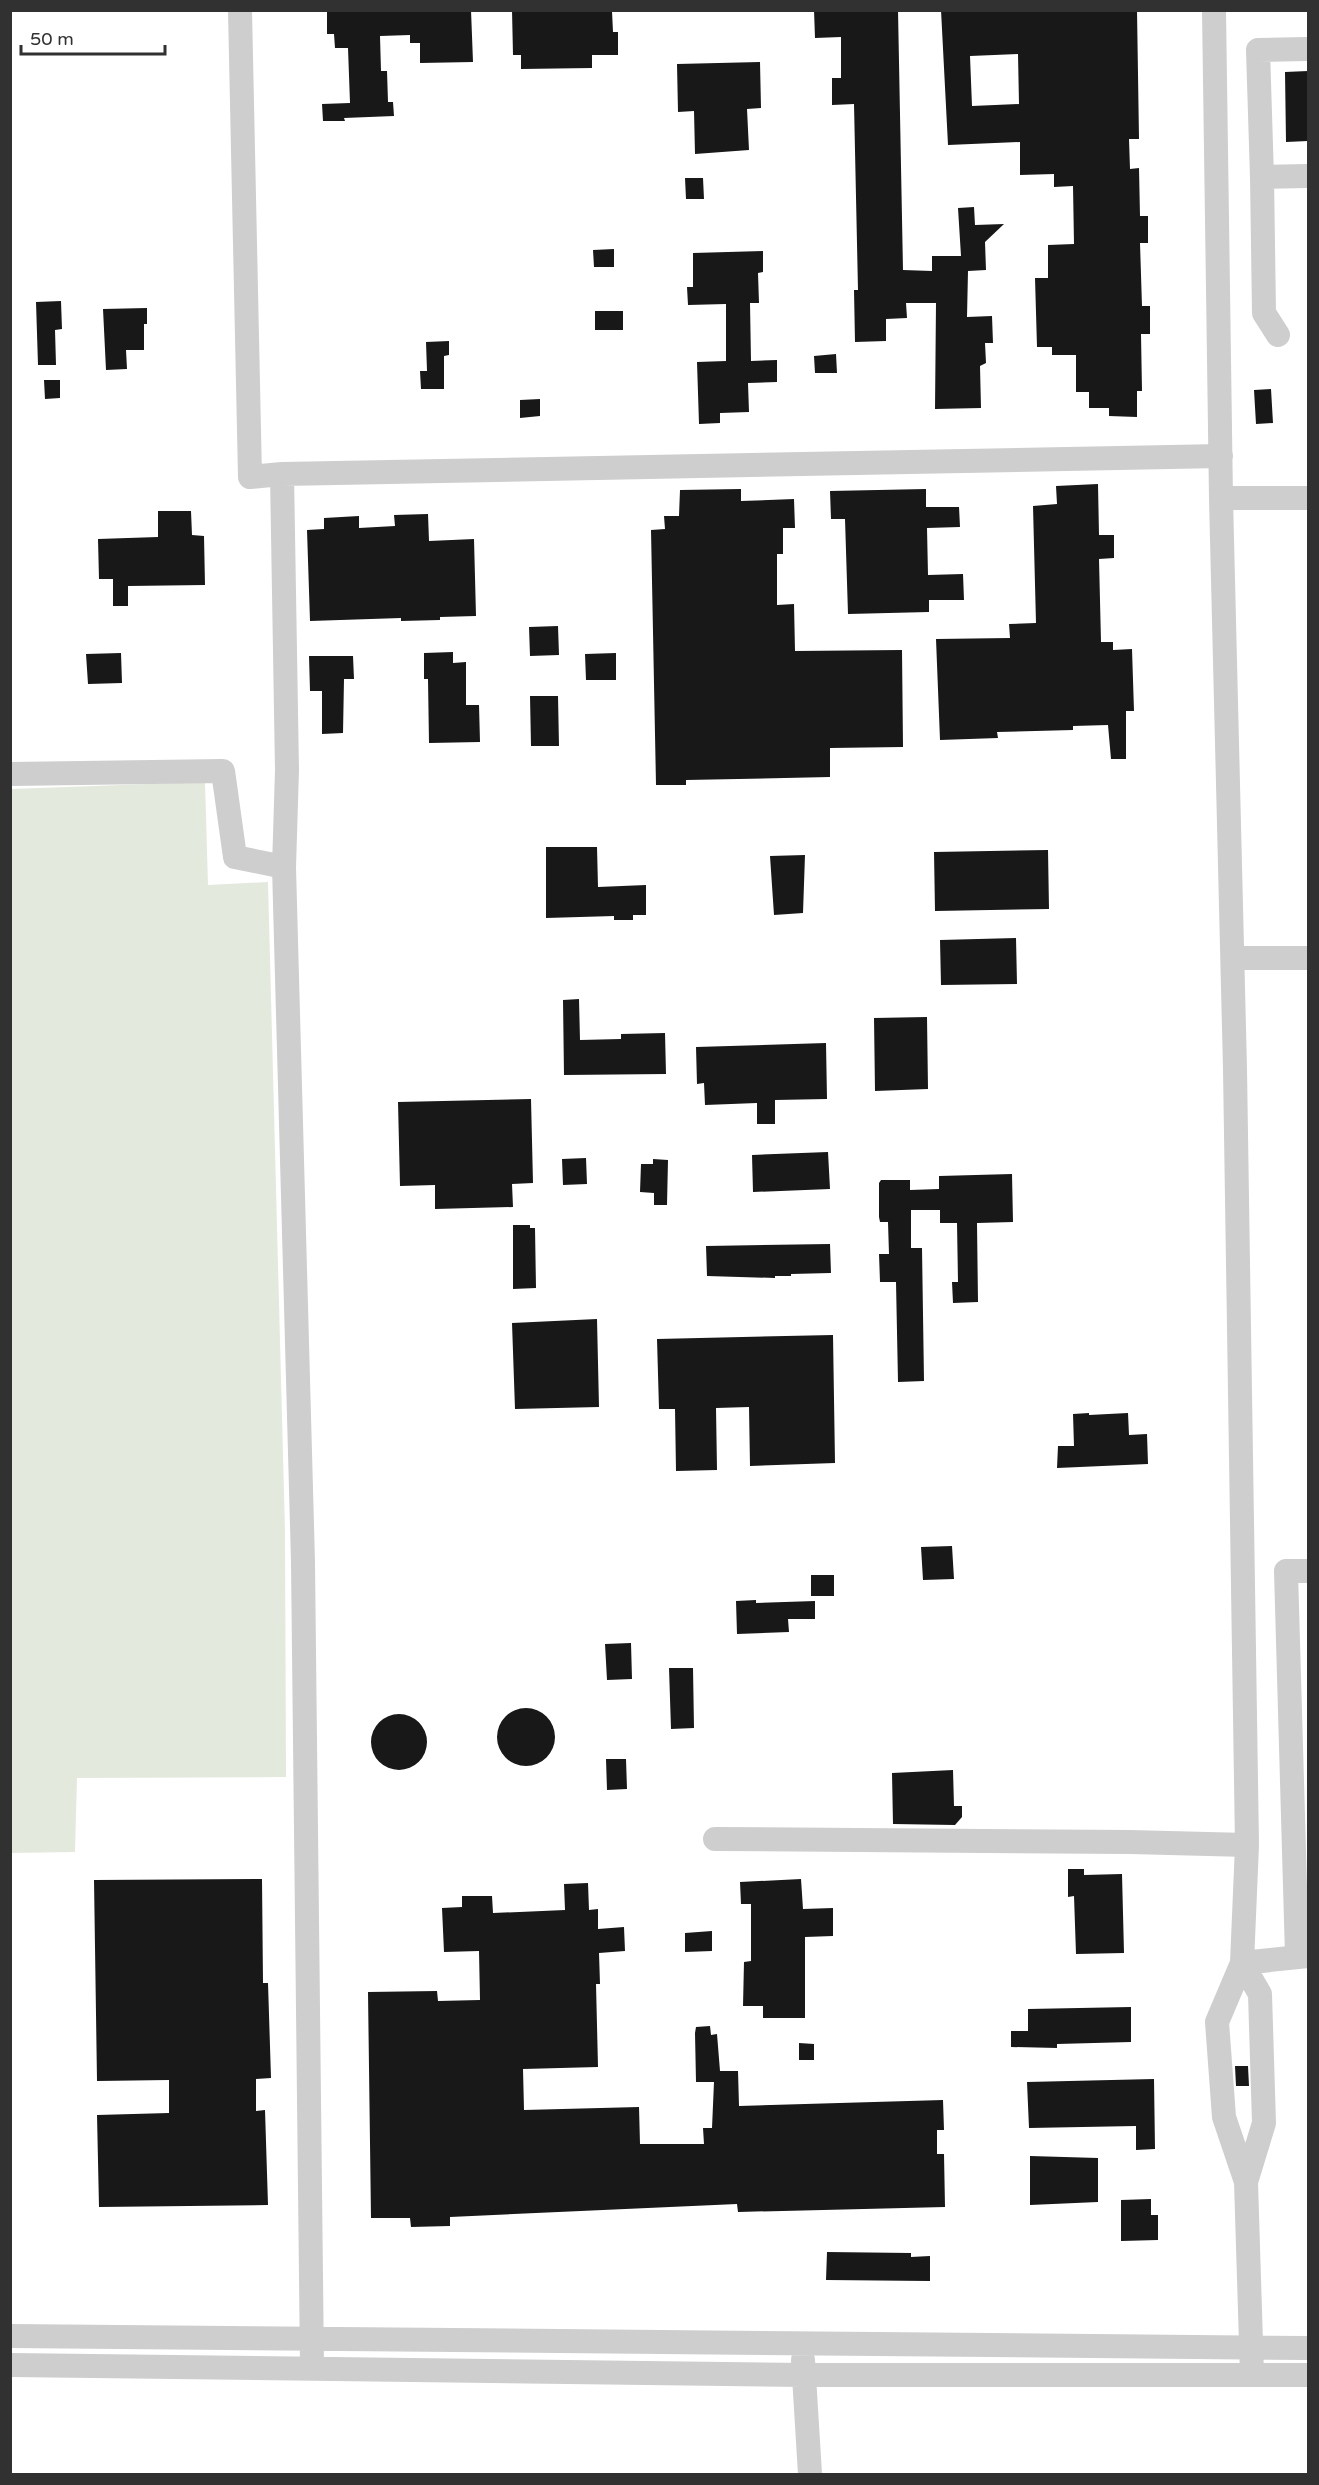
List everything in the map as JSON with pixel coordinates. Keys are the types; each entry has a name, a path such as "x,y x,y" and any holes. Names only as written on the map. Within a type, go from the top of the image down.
{"street":[{"path":"240,10 250,477 282,474 1221,456"},
{"path":"1214,10 1221,498 1233,958 1247,1845 1242,1963 1218,2022 1224,2117 1246,2182 1252,2375"},
{"path":"1278,335 1264,313 1258,50 1308,49"},
{"path":"1262,177 1308,176"},
{"path":"282,474 287,770 284,867 303,1562 312,2367"},
{"path":"1221,498 1308,498"},
{"path":"10,774 223,771 235,856 284,867"},
{"path":"1233,958 1308,958"},
{"path":"1242,1963 1303,1956 1286,1571 1308,1571"},
{"path":"715,1839 1247,1845"},
{"path":"1242,1963 1260,1994 1264,2123 1246,2182"},
{"path":"10,2336 1308,2348"},
{"path":"803,2342 810,2475"},
{"path":"10,2365 312,2367 804,2375 1308,2375"}],"shaded area":[{"path":"205,782 208,885 268,882 285,1532 286,1777 77,1778 75,1852 11,1853 10,789"}],"building":[{"path":"327,10 471,10 473,62 420,63 420,43 410,43 410,35 380,36 381,71 387,71 388,102 393,102 394,116 323,121 322,104 350,103 348,48 335,48 334,34 327,34"},
{"path":"512,10 612,11 613,32 618,32 618,55 592,55 592,68 521,69 521,55 513,55"},
{"path":"814,10 898,10 903,270 932,271 932,256 961,256 958,208 974,207 975,225 1004,224 985,242 986,270 968,271 967,317 992,316 993,343 985,343 986,363 980,366 981,408 935,409 936,303 906,303 907,318 886,319 886,341 855,342 854,290 858,290 854,104 832,105 832,78 841,78 841,37 815,38"},
{"path":"941,10 1137,10 1139,139 1129,139 1130,169 1139,168 1140,216 1148,216 1148,243 1140,243 1142,306 1150,306 1150,334 1141,334 1142,391 1137,391 1137,417 1109,416 1109,408 1089,408 1089,392 1076,392 1076,355 1052,355 1052,347 1037,347 1035,278 1048,278 1048,245 1074,244 1073,186 1054,187 1054,174 1020,175 1020,142 948,145","holes":["1018,54 1019,104 972,106 970,56"]},
{"path":"760,62 761,108 747,109 749,150 695,154 694,111 678,112 677,64"},
{"path":"1308,71 1308,141 1286,142 1285,72"},
{"path":"685,178 703,178 704,199 686,199"},
{"path":"614,249 614,267 594,267 593,250"},
{"path":"763,251 763,272 758,273 759,303 750,303 751,361 777,360 777,382 748,383 749,412 720,413 720,423 699,424 697,362 726,361 726,304 688,305 687,287 693,287 693,253"},
{"path":"61,301 62,329 55,330 56,365 38,365 36,302"},
{"path":"147,308 147,324 144,324 144,350 126,350 127,369 106,370 103,309"},
{"path":"595,311 623,311 623,330 595,330"},
{"path":"449,341 449,355 444,356 444,389 421,389 420,371 427,371 426,342"},
{"path":"836,354 837,373 815,373 814,356"},
{"path":"44,380 60,380 60,398 45,399"},
{"path":"1271,389 1273,423 1256,424 1254,390"},
{"path":"540,399 540,416 520,418 520,400"},
{"path":"1098,484 1099,535 1114,535 1114,558 1099,559 1101,642 1113,642 1113,650 1132,649 1134,711 1126,711 1126,759 1111,759 1108,725 1073,726 1073,730 997,732 998,738 940,740 936,639 1010,638 1009,624 1036,623 1033,506 1057,504 1056,486"},
{"path":"741,489 741,501 794,499 795,528 783,528 783,554 777,554 777,605 794,604 795,651 902,650 903,747 830,748 830,777 686,780 686,785 656,785 651,530 665,529 664,516 679,516 680,490"},
{"path":"926,489 926,507 959,507 960,527 927,528 928,575 963,574 964,600 929,600 929,612 848,614 845,519 831,519 830,491"},
{"path":"158,511 191,511 192,535 204,536 205,585 128,586 128,606 113,606 113,579 99,579 98,539 158,537"},
{"path":"428,514 429,541 474,539 476,616 440,617 440,620 401,621 401,618 310,621 307,530 324,529 324,518 359,516 359,528 395,526 394,515"},
{"path":"558,626 559,655 530,656 529,627"},
{"path":"453,652 453,663 466,662 466,705 479,705 480,742 429,743 428,679 424,679 424,653"},
{"path":"121,653 122,683 88,684 86,654"},
{"path":"616,653 616,680 586,680 585,654"},
{"path":"309,656 353,656 354,679 344,679 343,733 322,734 322,691 310,691"},
{"path":"530,696 558,696 559,746 531,746"},
{"path":"546,847 597,847 598,887 646,885 646,915 633,915 633,920 614,920 614,916 546,918"},
{"path":"1048,850 1049,909 935,911 934,852"},
{"path":"805,855 803,913 774,915 770,856"},
{"path":"1016,938 1017,984 941,985 940,940"},
{"path":"579,999 580,1040 621,1039 621,1034 665,1033 666,1074 564,1075 563,1000"},
{"path":"927,1017 928,1089 875,1091 874,1018"},
{"path":"826,1043 827,1099 775,1100 775,1124 757,1124 757,1103 705,1105 704,1083 697,1084 696,1047"},
{"path":"531,1099 533,1183 512,1184 513,1207 435,1209 435,1185 400,1186 398,1102"},
{"path":"828,1152 830,1189 753,1192 752,1155"},
{"path":"586,1158 587,1184 563,1185 562,1159"},
{"path":"653,1159 668,1160 667,1205 654,1205 654,1193 640,1192 641,1164 653,1164"},
{"path":"1012,1174 1013,1222 977,1223 978,1302 953,1303 952,1282 958,1282 957,1223 940,1223 940,1210 911,1210 911,1248 922,1248 924,1381 898,1382 896,1282 880,1282 879,1254 889,1254 888,1222 880,1222 879,1217 879,1183 881,1180 910,1180 910,1190 939,1189 939,1176"},
{"path":"513,1225 530,1225 530,1228 535,1228 536,1288 513,1289"},
{"path":"830,1244 831,1273 791,1274 791,1276 775,1276 775,1278 707,1276 706,1246"},
{"path":"597,1319 599,1407 515,1409 512,1323"},
{"path":"833,1335 835,1463 750,1466 749,1407 716,1408 717,1470 676,1471 675,1409 659,1409 657,1339"},
{"path":"1089,1413 1089,1415 1128,1413 1129,1435 1147,1434 1148,1464 1057,1468 1058,1446 1074,1446 1073,1414"},
{"path":"952,1546 954,1579 923,1580 921,1547"},
{"path":"811,1575 834,1575 834,1596 811,1596"},
{"path":"756,1600 756,1603 815,1601 815,1619 788,1619 789,1632 737,1634 736,1601"},
{"path":"631,1643 632,1679 607,1680 605,1644"},
{"path":"669,1668 693,1668 694,1728 671,1729"},
{"path":"526,1708 537,1710 550,1721 555,1737 553,1748 542,1761 526,1766 515,1764 502,1753 497,1737 499,1726 510,1713"},
{"path":"399,1714 410,1716 419,1722 425,1731 427,1742 425,1753 419,1762 410,1768 399,1770 388,1768 379,1762 373,1753 371,1742 373,1731 379,1722 388,1716"},
{"path":"606,1759 626,1759 627,1789 607,1790"},
{"path":"953,1770 954,1806 962,1806 962,1817 955,1825 893,1824 892,1773"},
{"path":"1068,1869 1084,1869 1084,1875 1122,1874 1124,1953 1076,1954 1074,1896 1068,1897"},
{"path":"262,1879 263,1983 268,1983 271,2078 256,2079 256,2111 265,2110 268,2205 99,2207 97,2115 169,2113 169,2080 97,2081 94,1880"},
{"path":"801,1879 803,1909 833,1908 833,1936 805,1937 805,2018 763,2018 763,2006 743,2006 744,1962 751,1961 751,1904 741,1904 740,1882"},
{"path":"588,1883 589,1910 598,1909 598,1929 624,1927 625,1951 599,1953 600,1984 596,1984 598,2067 523,2069 524,2110 639,2107 640,2144 704,2144 703,2128 712,2128 714,2082 696,2082 695,2033 696,2027 710,2026 711,2035 717,2034 720,2071 738,2071 739,2106 943,2100 944,2130 937,2130 937,2154 944,2154 945,2207 738,2212 737,2204 450,2217 450,2226 411,2227 410,2218 371,2218 368,1992 437,1991 438,2001 480,2000 479,1951 444,1952 442,1908 462,1907 462,1896 492,1896 493,1913 565,1910 564,1884"},
{"path":"712,1931 712,1951 685,1952 685,1933"},
{"path":"1131,2007 1131,2042 1057,2044 1057,2048 1011,2047 1011,2031 1028,2031 1028,2009"},
{"path":"799,2043 814,2044 814,2060 799,2060"},
{"path":"1235,2066 1248,2066 1249,2086 1236,2086"},
{"path":"1154,2079 1155,2149 1136,2150 1136,2126 1029,2128 1027,2082"},
{"path":"1030,2156 1098,2158 1098,2202 1030,2205"},
{"path":"1151,2199 1151,2215 1158,2215 1158,2240 1121,2241 1121,2200"},
{"path":"827,2252 911,2253 911,2257 930,2256 930,2281 826,2280"}]}
